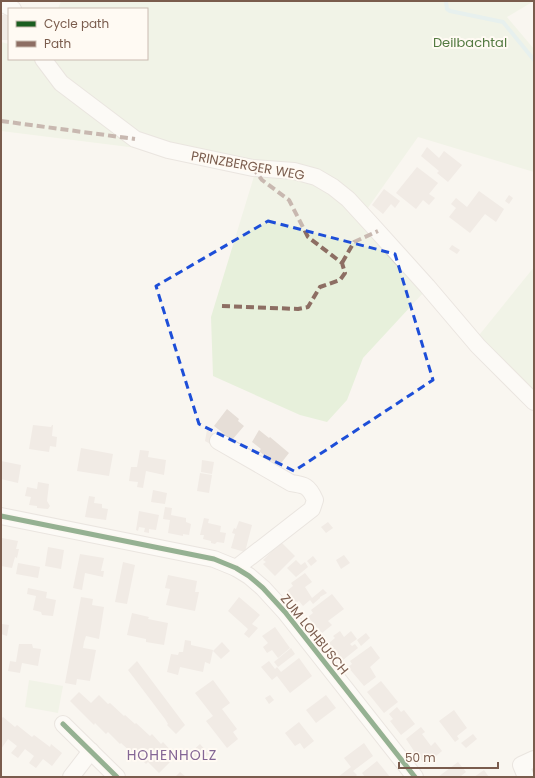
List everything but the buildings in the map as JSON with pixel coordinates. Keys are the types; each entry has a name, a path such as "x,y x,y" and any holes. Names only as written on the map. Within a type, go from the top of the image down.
{"street":[{"path":"1,2 11,8"},
{"name":"PRINZBERGER WEG","path":"44,60 61,83 135,139 168,150 253,168 294,171 316,177 333,187 348,199 427,286 478,346 534,402"},
{"path":"218,441 291,483 303,485 310,490 315,500 312,509 236,568"},
{"name":"ZUM LOHBUSCH","path":"1,516 214,559 236,568 263,588 285,612 415,777"},
{"path":"62,724 117,777"},
{"path":"71,777 91,751"},
{"path":"526,777 521,765 534,759"}],"highlighted area":[{"path":"268,221 395,254 433,380 294,471 199,424 156,286"}],"green space":[{"name":"Deilbachtal","path":"61,1 534,1 507,17 534,49 534,172 418,137 365,212 335,184 140,137 62,76 54,60 148,60 148,8 58,8"},
{"path":"1,42 8,44 8,60 38,60 145,149 1,131"},
{"path":"255,173 293,177 331,191 424,292 363,358 347,400 327,422 300,415 213,376 211,317"},
{"path":"534,267 534,409 472,344"},
{"path":"29,680 63,686 58,713 25,707"}],"waterway":[{"path":"446,1 447,9 450,11 503,22 534,60"}],"marked path":[{"path":"1,121 135,139"},
{"path":"222,306 298,309 308,307 320,287 340,280 345,273 342,263 308,237 289,200 262,180 253,168"},
{"path":"342,263 354,242 378,231"}],"cycle path":[{"path":"1,516 214,559 236,568 249,576 263,588 285,612 415,777"},
{"path":"63,724 117,777"}],"district":[{"name":"HOHENHOLZ","path":"172,755"}]}
